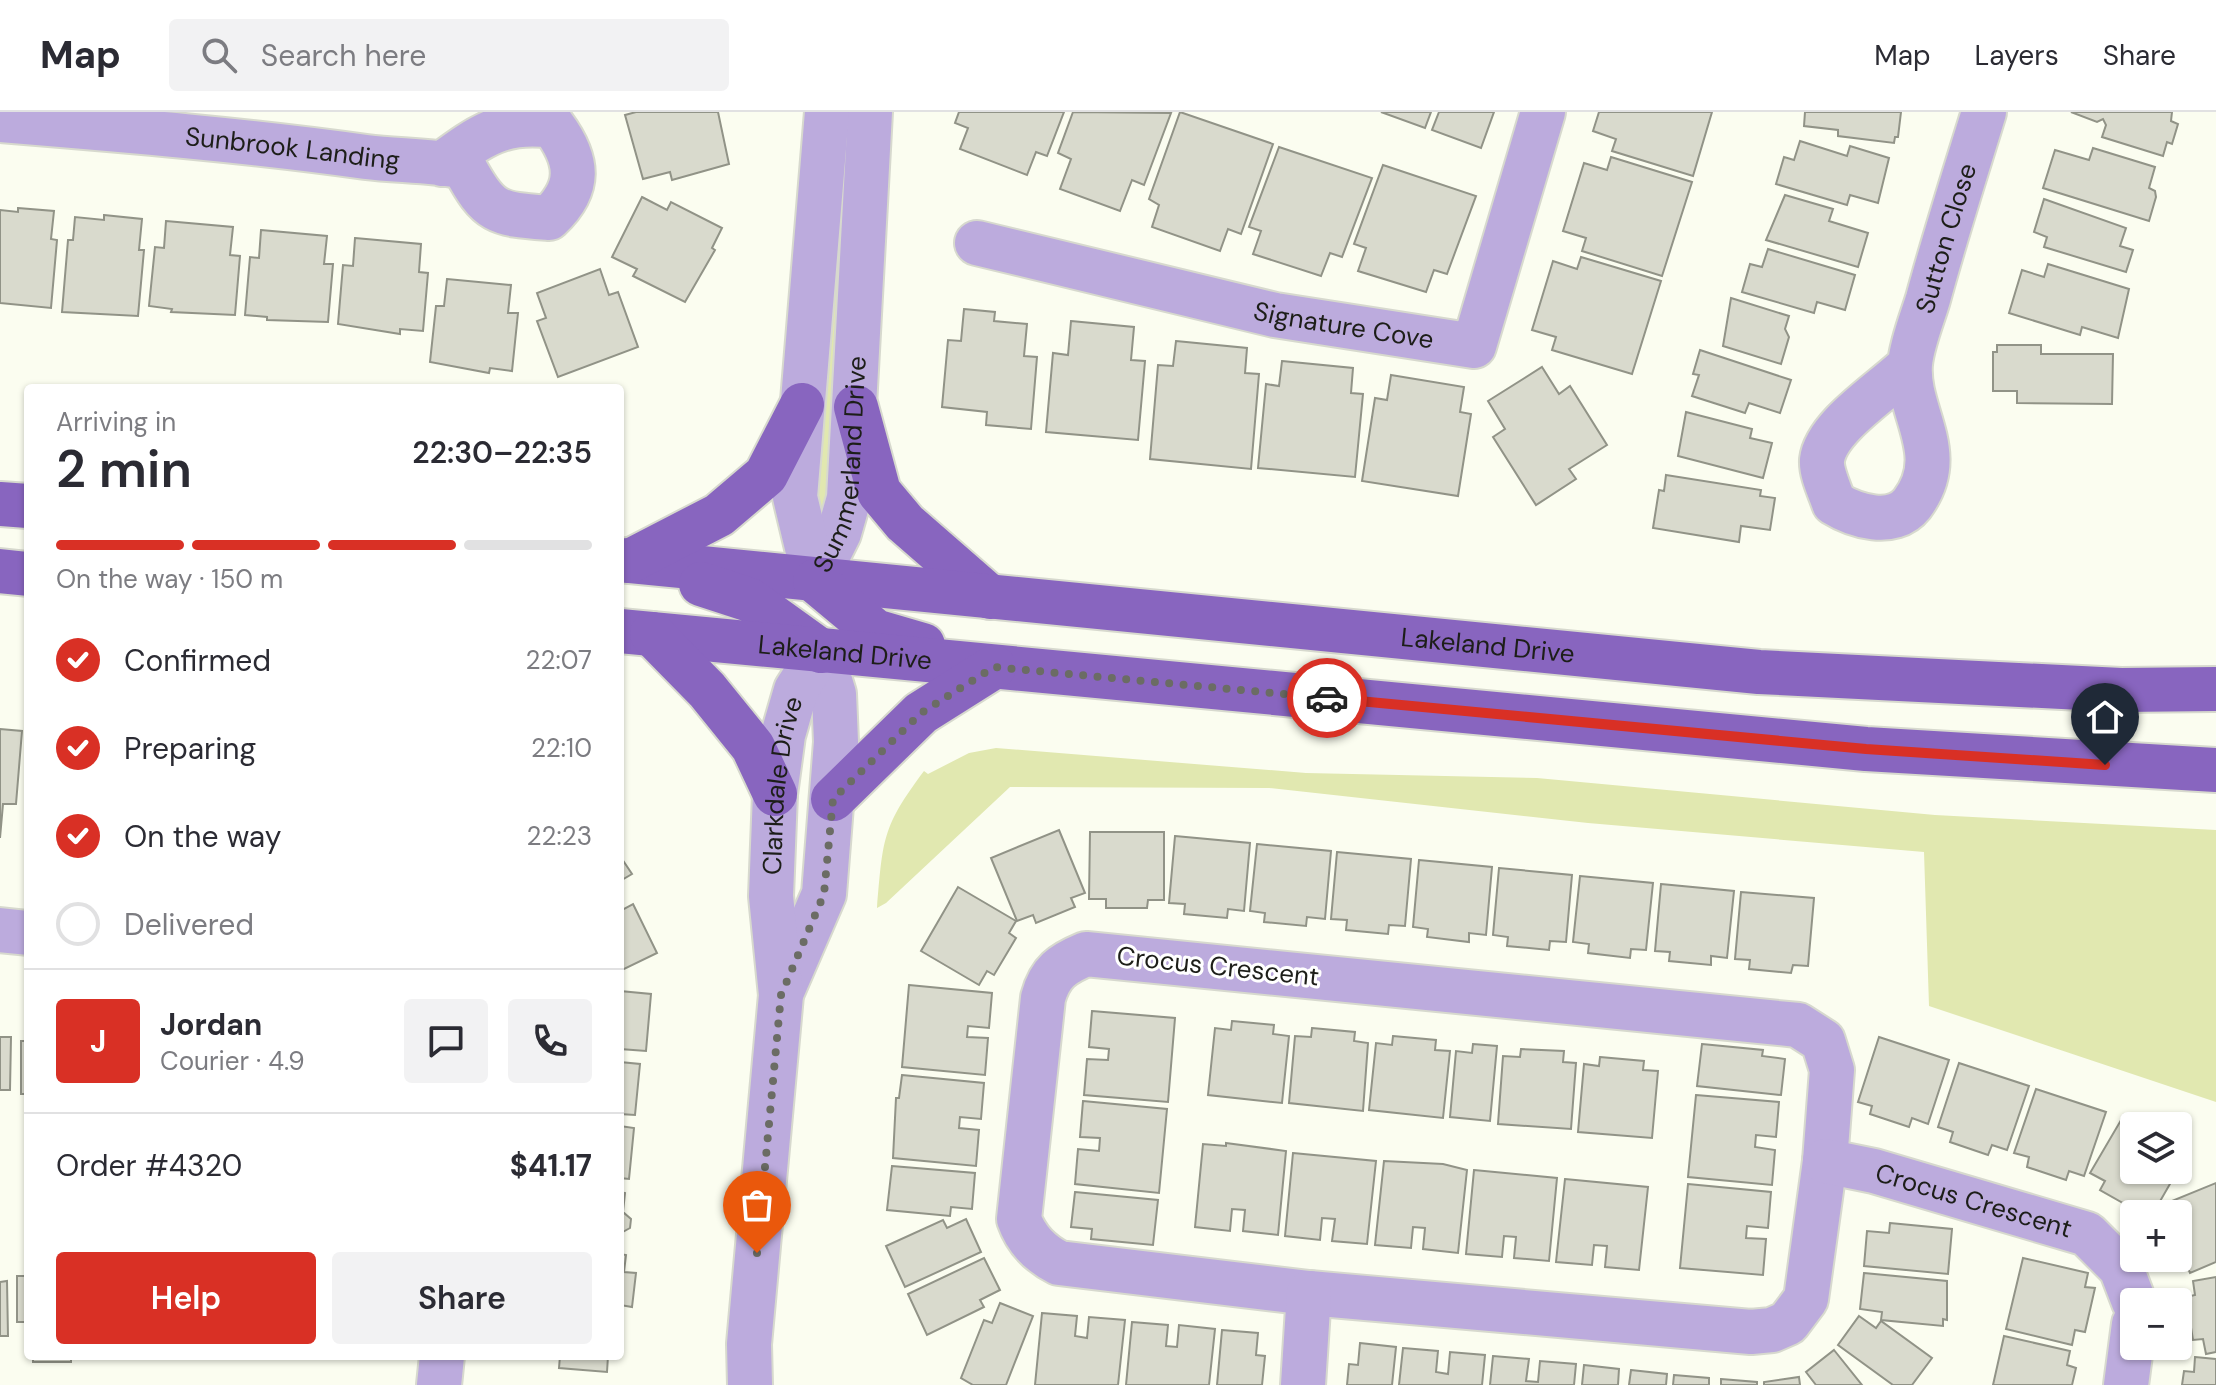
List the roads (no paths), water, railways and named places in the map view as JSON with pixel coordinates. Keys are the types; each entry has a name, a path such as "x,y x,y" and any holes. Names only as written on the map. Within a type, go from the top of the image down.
{"main road":[{"path":"625,560 719,515 766,475 802,405"},
{"path":"856,407 879,492 905,523 990,597"},
{"path":"0,504 24,506"},
{"path":"625,560 750,600 821,651 875,631 990,597"},
{"name":"Lakeland Drive","path":"625,560 1759,672 2121,690 2216,689"},
{"path":"0,571 24,574"},
{"path":"636,633 815,581 875,631 994,667"},
{"path":"636,633 707,690 753,747 775,794"},
{"name":"Lakeland Drive","path":"636,633 1866,749 2216,770"},
{"path":"833,799 921,713 994,667"}],"street":[{"name":"Summerland Drive","path":"815,581 795,497 827,112"},
{"name":"Summerland Drive","path":"815,581 839,533 849,498 870,112"},
{"name":"Signature Cove","path":"977,243 1275,315 1474,346 1543,112"},
{"name":"Sutton Close","path":"1910,365 1984,112"},
{"name":"Sunbrook Landing","path":"0,120 109,120 442,164"},
{"name":"Clarkdale Drive","path":"750,1385 749,1344 781,995 771,896 775,794 783,735 796,690 821,651"},
{"name":"Clarkdale Drive","path":"781,995 824,894 833,799 834,694 821,651"},
{"path":"0,930 24,933"},
{"name":"Crocus Crescent","path":"1086,954 1798,1025 1823,1041 1832,1070 1825,1161 1806,1299 1788,1323 1772,1330 1751,1332 1309,1293 1059,1263 1045,1257 1024,1233 1019,1219 1043,998 1049,977 1067,962 1086,954"},
{"name":"Crocus Crescent","path":"1825,1161 1874,1171 2087,1234 2121,1268 2129,1288"},
{"path":"1303,1385 1309,1293"},
{"path":"439,1385 442,1360"},
{"path":"2126,1385 2129,1360"}]}
